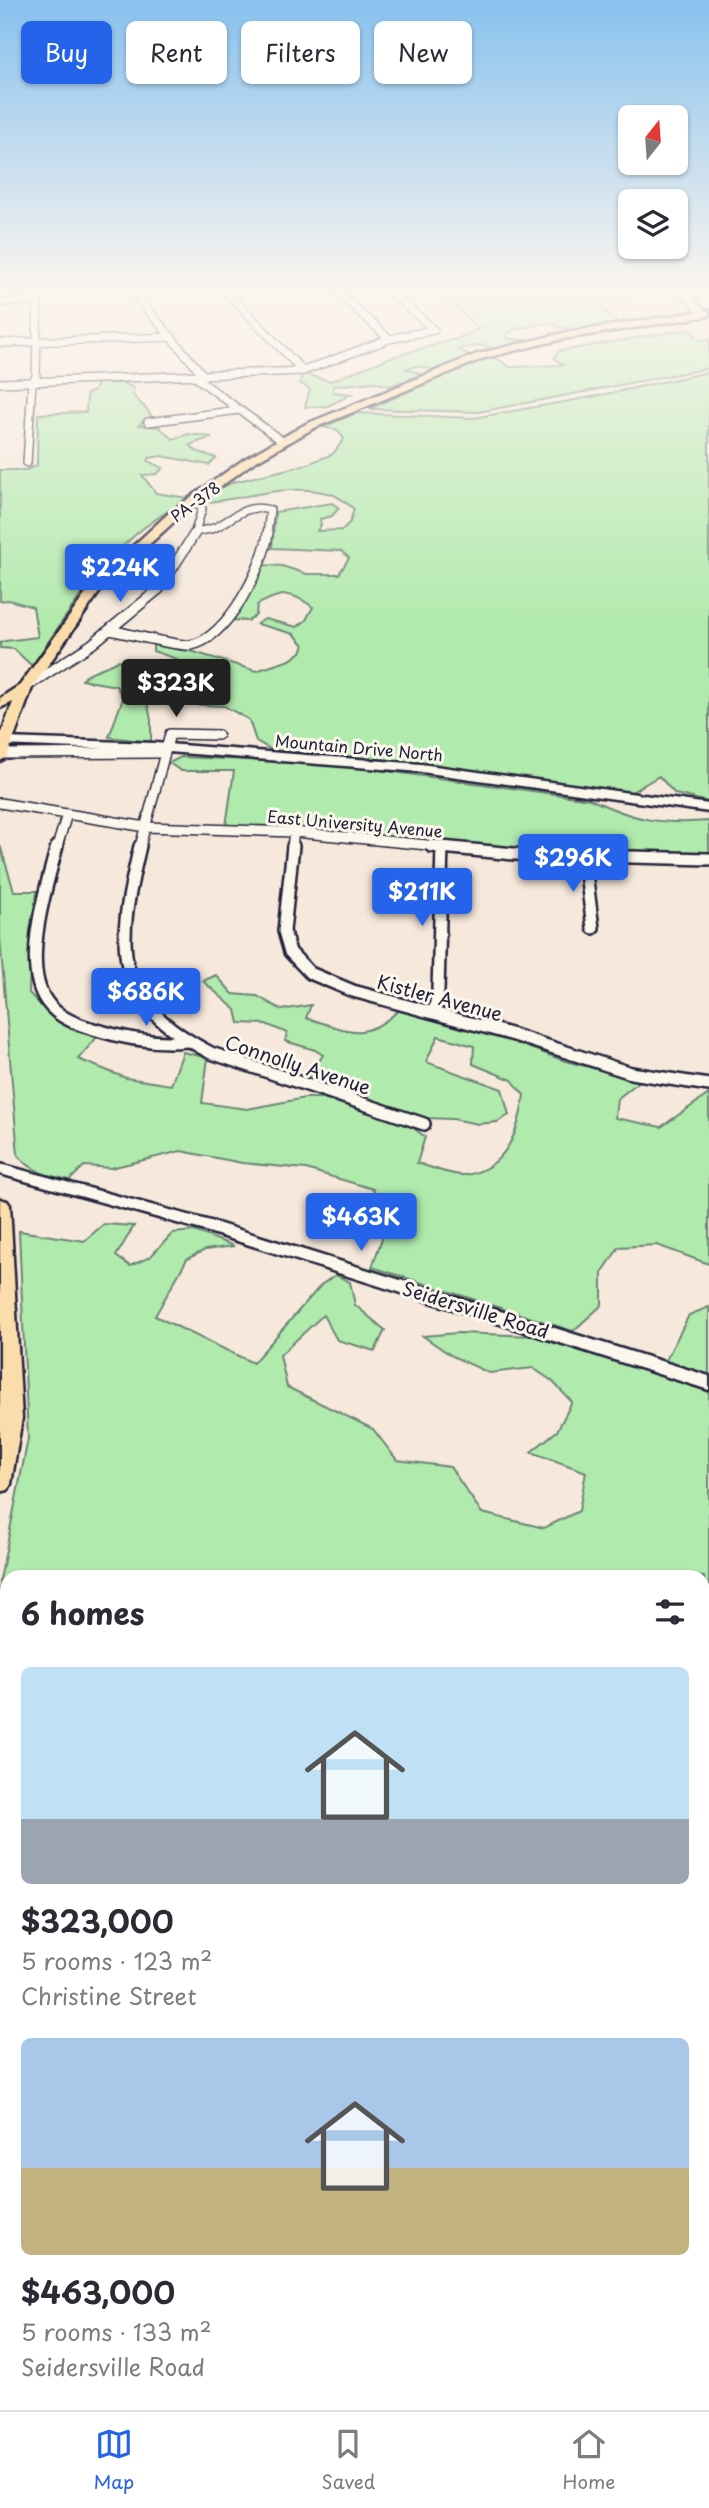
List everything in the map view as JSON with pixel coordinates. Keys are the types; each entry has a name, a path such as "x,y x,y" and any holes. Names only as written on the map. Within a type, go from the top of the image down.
{"main road":[{"name":"PA-378","path":"1,748 25,688 99,584 174,515 282,441 367,401"},
{"path":"0,704 25,688"},
{"path":"0,1205 11,1418 0,1484"}],"street":[{"path":"27,463 31,401"},
{"path":"229,401 282,441"},
{"path":"148,422 240,410"},
{"path":"25,688 110,630 159,589 196,532 202,509 199,498"},
{"path":"110,630 190,645 201,642 224,626 266,548 270,510 253,507 239,509 218,526 196,532"},
{"path":"165,750 170,734 218,735"},
{"name":"Mountain Drive North","path":"1,748 165,750 421,768 709,808"},
{"name":"Connolly Avenue","path":"165,750 128,914 125,965 145,1004 187,1041 223,1059 424,1124"},
{"name":"East University Avenue","path":"0,803 146,827 294,832 514,854 709,859"},
{"path":"67,814 36,940 36,986 55,1012 85,1026 158,1043 187,1041"},
{"name":"Kistler Avenue","path":"294,832 283,922 287,946 295,959 310,973 323,980 631,1073 709,1085"},
{"path":"434,1013 438,991 442,846"},
{"path":"584,857 593,928"},
{"name":"Seidersville Road","path":"0,1169 208,1226 709,1383"}],"green space":[{"path":"87,401 139,401 152,417 139,425 159,427 173,439 189,434 212,437 190,445 196,451 216,458 209,465 162,456 149,458 148,461 163,468 157,474 142,475 156,493 188,498 141,530 105,565 79,597 32,666 14,649 0,648 0,643 5,641 38,637 33,607 9,600 0,601 0,470 27,470 37,465 38,414 86,412"},
{"path":"307,401 337,401 328,406 305,407"},
{"path":"386,401 534,401 479,412 369,409"},
{"path":"567,401 709,401 709,802 675,794 659,776 630,793 413,762 272,750 256,741 249,720 224,706 184,704 168,698 147,701 151,720 151,742 109,737 123,698 116,686 82,680 85,676 119,660 159,672 177,659 153,651 153,645 194,652 256,671 290,660 301,652 304,645 294,634 257,624 265,619 297,627 306,620 313,607 291,595 279,595 257,605 256,615 248,621 232,620 264,565 282,566 307,574 339,574 349,558 341,551 272,548 275,512 332,503 339,508 332,516 320,519 321,525 317,531 342,530 350,522 354,509 337,496 316,491 286,490 209,502 215,491 234,482 305,465 333,454 344,439 338,430 323,427 357,413 473,418"},
{"path":"181,757 336,764 590,799 621,812 661,821 709,821 709,856 508,849 305,828 226,826 234,771 181,771 169,763"},
{"path":"0,845 14,891 38,891 39,907 31,942 29,993 55,1020 98,1036 78,1059 126,1078 171,1085 183,1052 208,1058 202,1103 247,1109 305,1098 323,1098 411,1126 425,1137 417,1163 454,1174 465,1175 491,1165 508,1146 514,1135 524,1095 512,1080 473,1064 474,1046 438,1036 426,1062 502,1089 509,1115 497,1122 478,1124 453,1119 424,1118 307,1079 323,1055 285,1041 287,1033 266,1024 239,1023 236,1010 203,981 216,975 233,994 257,996 282,1010 311,1005 306,1018 345,1030 365,1031 386,1021 399,1010 500,1037 565,1061 641,1080 617,1099 615,1118 661,1127 709,1094 709,1264 657,1245 619,1247 602,1273 602,1305 573,1331 372,1267 387,1224 373,1189 306,1169 242,1163 181,1151 111,1168 84,1166 70,1180 35,1169 18,1155 0,938"},
{"path":"104,1224 134,1226 116,1256 130,1266 150,1257 173,1233 194,1231 234,1246 205,1250 187,1259 155,1316 253,1363 322,1284 336,1275 350,1282 355,1305 385,1330 375,1351 337,1340 323,1315 280,1355 287,1387 373,1429 397,1460 450,1467 482,1513 544,1528 579,1511 586,1472 531,1452 557,1431 572,1402 552,1381 533,1368 489,1373 452,1356 423,1336 458,1333 535,1336 709,1391 709,1570 2,1570 28,1439 19,1231 84,1241"},
{"path":"709,1307 709,1375 665,1362 689,1315"}]}
